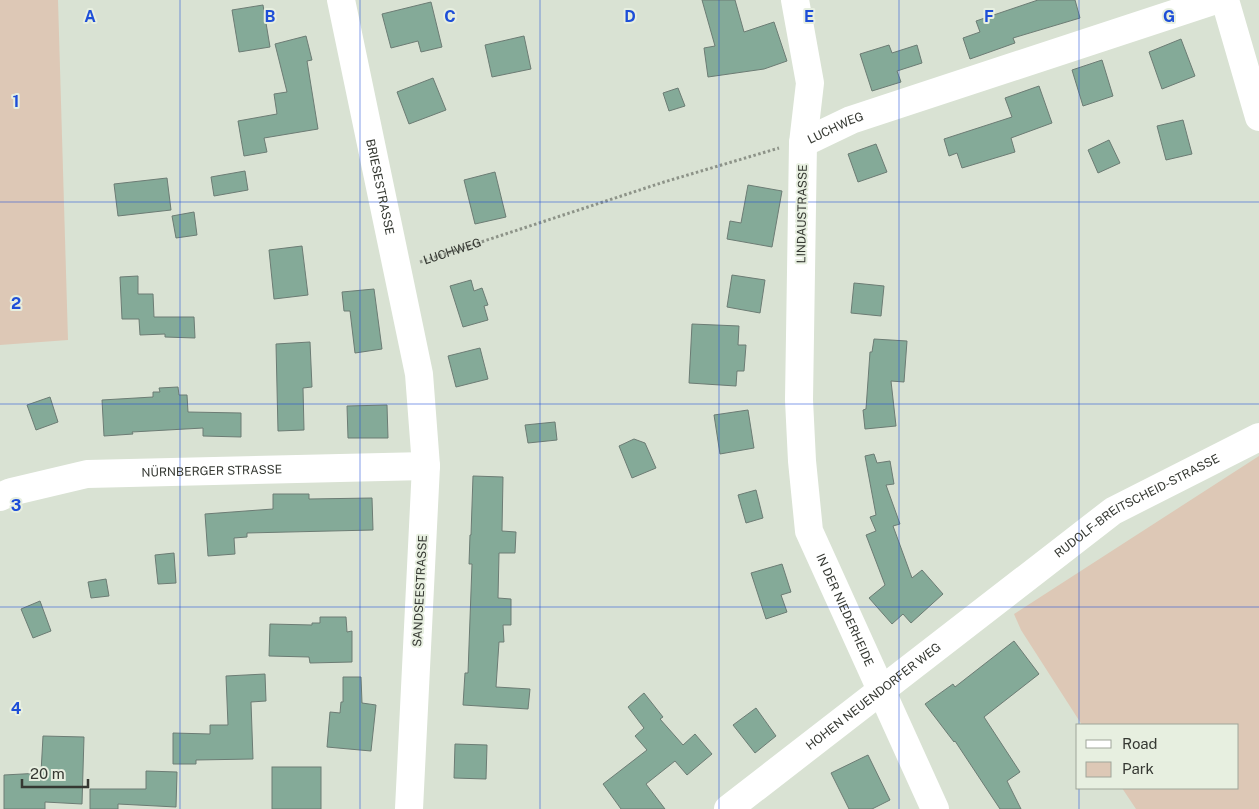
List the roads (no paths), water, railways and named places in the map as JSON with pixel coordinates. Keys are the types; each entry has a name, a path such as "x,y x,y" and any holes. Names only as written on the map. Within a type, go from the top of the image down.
{"street":[{"name":"BRIESESTRASSE","path":"341,0 419,374"},
{"name":"LINDAUSTRASSE","path":"794,0 810,83 803,143 799,400"},
{"name":"LUCHWEG","path":"803,143 851,120 1216,0"},
{"path":"1225,0 1259,118"},
{"name":"SANDSEESTRASSE","path":"409,809 426,466 419,374"},
{"name":"IN DER NIEDERHEIDE","path":"799,400 802,461 809,531 935,809"},
{"name":"RUDOLF-BREITSCHEID-STRASSE","path":"1019,583 1113,511 1259,437"},
{"name":"NÜRNBERGER STRASSE","path":"0,497 11,492 87,474 426,466"},
{"name":"HOHEN NEUENDORFER WEG","path":"728,809 1019,583"}]}
